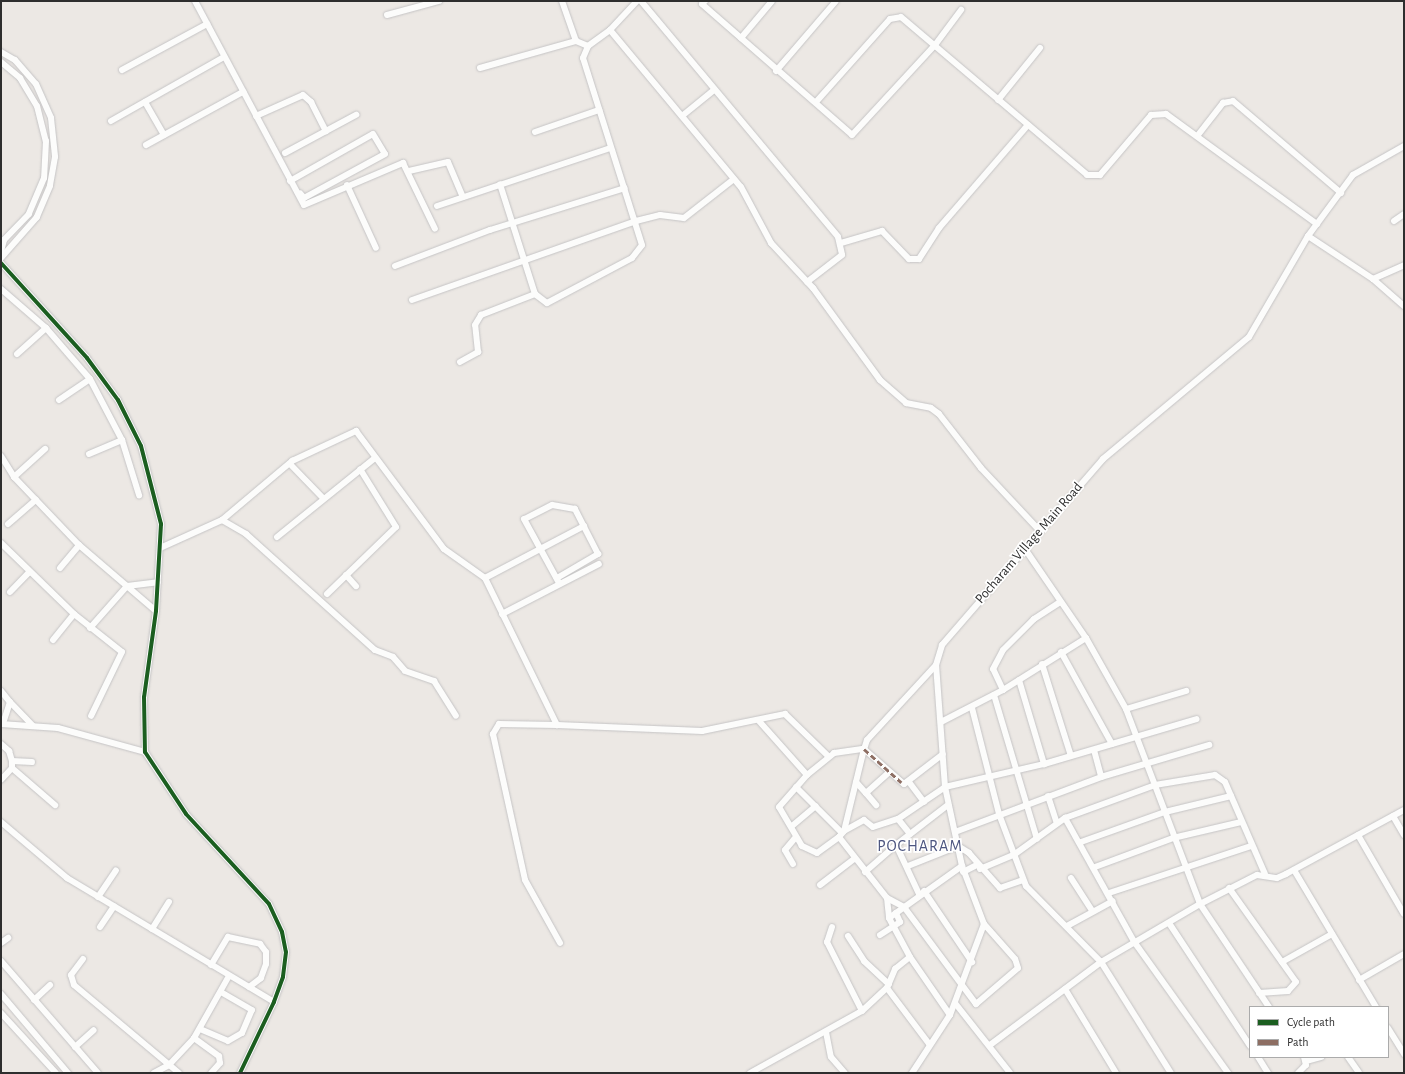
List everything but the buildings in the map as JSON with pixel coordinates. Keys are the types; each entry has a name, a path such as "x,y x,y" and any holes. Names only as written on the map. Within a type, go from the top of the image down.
{"street":[{"path":"195,1 304,205 401,162 409,171 435,229"},
{"path":"387,15 439,1"},
{"path":"562,1 576,41"},
{"path":"500,184 525,258 534,294 547,303 632,258 642,245 636,221 610,148 583,58 588,46 610,30 637,1"},
{"path":"641,1 841,243 842,255 807,282"},
{"path":"741,38 772,1"},
{"path":"776,71 836,1"},
{"path":"702,2 776,71 816,102 850,134 855,134 935,45 961,10"},
{"path":"816,102 890,19 900,17 910,22 998,100 1092,177 1103,172 1151,115 1166,114 1317,224"},
{"path":"122,70 207,24"},
{"path":"610,30 734,179 771,243 807,282 888,389 906,403 931,408 939,414 981,468 1040,531"},
{"path":"480,68 576,41 588,46"},
{"path":"998,100 1040,48"},
{"path":"1,52 15,60 36,84 51,118 55,157 50,186 37,217 1,258"},
{"path":"111,121 224,57"},
{"path":"1,62 20,78 37,106 46,141 44,178 29,214 4,240 1,251"},
{"path":"682,116 714,90"},
{"path":"146,145 243,92"},
{"path":"256,116 302,96 311,102 326,131"},
{"path":"1198,136 1223,103 1233,101 1341,193"},
{"path":"145,102 164,135"},
{"path":"534,132 598,110"},
{"path":"285,153 356,115"},
{"path":"841,243 882,231 909,259 919,259 940,228 1028,125"},
{"path":"370,133 385,154 304,198 291,180 370,133"},
{"name":"Pocharam Village Main Road","path":"962,988 976,1004 1018,968 1015,959 984,924 962,869 945,787 936,665 942,645 958,623 1103,459 1249,337 1308,236 1357,171 1404,146"},
{"path":"437,206 610,148"},
{"path":"409,171 448,162 463,197"},
{"path":"412,300 525,258 636,221 660,215 684,218 734,179"},
{"path":"347,185 376,248"},
{"path":"395,266 513,223 625,188"},
{"path":"1394,221 1404,214"},
{"path":"1308,236 1373,279 1404,306"},
{"path":"1,263 87,358 118,400 141,446 161,524 156,611 144,697 145,752 186,814 259,889 275,914 286,952 284,977 274,1002 240,1073"},
{"path":"1373,279 1404,265"},
{"path":"1,289 46,328 90,380 122,440 139,495"},
{"path":"460,362 478,352 475,325 481,315 534,294"},
{"path":"17,354 46,328"},
{"path":"59,400 90,380"},
{"path":"160,548 222,520 290,464 356,431 444,549 485,578 557,725"},
{"path":"89,454 122,440"},
{"path":"14,477 45,449"},
{"path":"1,456 14,477 79,545 156,611"},
{"path":"277,537 323,498 375,458"},
{"path":"290,464 323,498"},
{"path":"327,594 396,527 360,469"},
{"path":"8,524 36,500"},
{"path":"502,614 558,581 598,556 584,526 573,508 552,505 528,515 524,519 558,581"},
{"path":"222,520 246,534 375,650 393,657 405,671 434,681 456,716"},
{"path":"485,578 584,526"},
{"path":"1,543 29,572 74,614 122,652 90,716"},
{"path":"60,568 79,545"},
{"path":"1024,549 1086,638 1126,709 1147,762 1173,838 1200,904 1268,1006"},
{"path":"558,581 599,564"},
{"path":"10,592 29,572"},
{"path":"346,575 356,586"},
{"path":"90,628 127,586 158,582"},
{"path":"1003,690 993,669 1003,650 1034,619 1060,602"},
{"path":"53,640 74,614"},
{"path":"941,722 972,708 1086,638"},
{"path":"1061,652 1112,744"},
{"path":"1042,664 1071,756"},
{"path":"842,834 864,749 877,726 914,692 936,665"},
{"path":"1019,680 1044,764"},
{"path":"1,691 33,726"},
{"path":"1126,709 1186,692"},
{"path":"994,695 1037,839"},
{"path":"10,702 2,724 58,728 145,752"},
{"path":"972,708 989,777 1023,880 1029,890 1067,926 1101,962 1171,1073"},
{"path":"560,943 525,880 493,734 499,724 702,731 788,715 828,756"},
{"path":"864,749 828,756 779,804 792,826 795,838 802,846 817,853 864,820 872,827 898,819 945,787 1044,764 1197,719"},
{"path":"759,721 807,775"},
{"path":"1,744 10,751 12,761 12,768 1,780"},
{"path":"955,832 1101,776 1209,745"},
{"path":"864,749 904,784 909,782 943,754"},
{"path":"1094,750 1101,776"},
{"path":"12,761 32,762"},
{"path":"12,768 55,805"},
{"path":"866,792 889,772"},
{"path":"889,918 921,893 962,869 979,867 1014,854 1065,818 1155,785 1214,775 1224,782 1251,846 1265,874"},
{"path":"856,782 876,805"},
{"path":"909,782 924,802"},
{"path":"796,787 842,834 854,859 887,898 904,907 962,988"},
{"path":"1048,796 1058,823"},
{"path":"1081,842 1165,812 1231,796"},
{"path":"864,872 948,805"},
{"path":"792,826 816,806"},
{"path":"990,1045 1101,962 1200,904 1229,888 1265,874 1276,878 1294,870 1404,810"},
{"path":"1393,816 1404,835"},
{"path":"1065,818 1081,842 1135,943 1228,1073"},
{"path":"898,819 910,834"},
{"path":"1095,867 1173,838 1242,822"},
{"path":"2,826 68,878 274,1002"},
{"path":"1358,835 1404,914"},
{"path":"793,864 784,850 795,838"},
{"path":"896,845 921,893 972,962"},
{"path":"908,866 958,846 1003,889 1023,880"},
{"path":"1109,892 1184,866 1251,846"},
{"path":"820,885 854,859"},
{"path":"98,897 116,870"},
{"path":"1294,870 1375,1006"},
{"path":"1071,878 1093,912"},
{"path":"1229,888 1296,982 1295,987 1279,993 1259,993"},
{"path":"887,898 889,918 893,927 910,957 950,1015"},
{"path":"1067,926 1113,901"},
{"path":"152,929 169,902"},
{"path":"100,927 114,906"},
{"path":"880,935 901,920 896,913"},
{"path":"1169,923 1249,1044"},
{"path":"911,1072 950,1015 972,962 984,924"},
{"path":"832,927 827,942 862,1011"},
{"path":"1282,962 1332,934"},
{"path":"848,936 864,961 888,986 930,1045"},
{"path":"211,965 228,937 260,944 266,952 266,964 260,978 249,987"},
{"path":"1,943 8,938"},
{"path":"1359,980 1404,954"},
{"path":"750,1073 862,1011 888,986 895,969 910,957"},
{"path":"83,959 69,980 178,1073"},
{"path":"1,961 98,1073"},
{"path":"154,1073 169,1065 194,1038 229,976"},
{"path":"34,1000 50,985"},
{"path":"1065,989 1116,1073"},
{"path":"200,1029 228,1041 242,1033 252,1010 221,992"},
{"path":"1,994 68,1073"},
{"path":"955,1003 990,1045 1010,1073"},
{"path":"1,1013 56,1073"},
{"path":"75,1047 94,1030"},
{"path":"1389,1030 1404,1054"},
{"path":"826,1032 830,1057 845,1073"},
{"path":"194,1038 219,1056 220,1063 212,1073"},
{"path":"1259,1058 1268,1073"},
{"path":"1349,1058 1359,1073"},
{"path":"1298,1073 1305,1059"}],"marked path":[{"path":"864,749 901,782"}],"cycle path":[{"path":"1,263 87,358 118,400 141,446 161,524 156,611 144,697 145,752 186,814 269,904 282,932 286,952 283,977 274,1002 240,1073"}],"district":[{"name":"POCHARAM","path":"920,846"}]}
